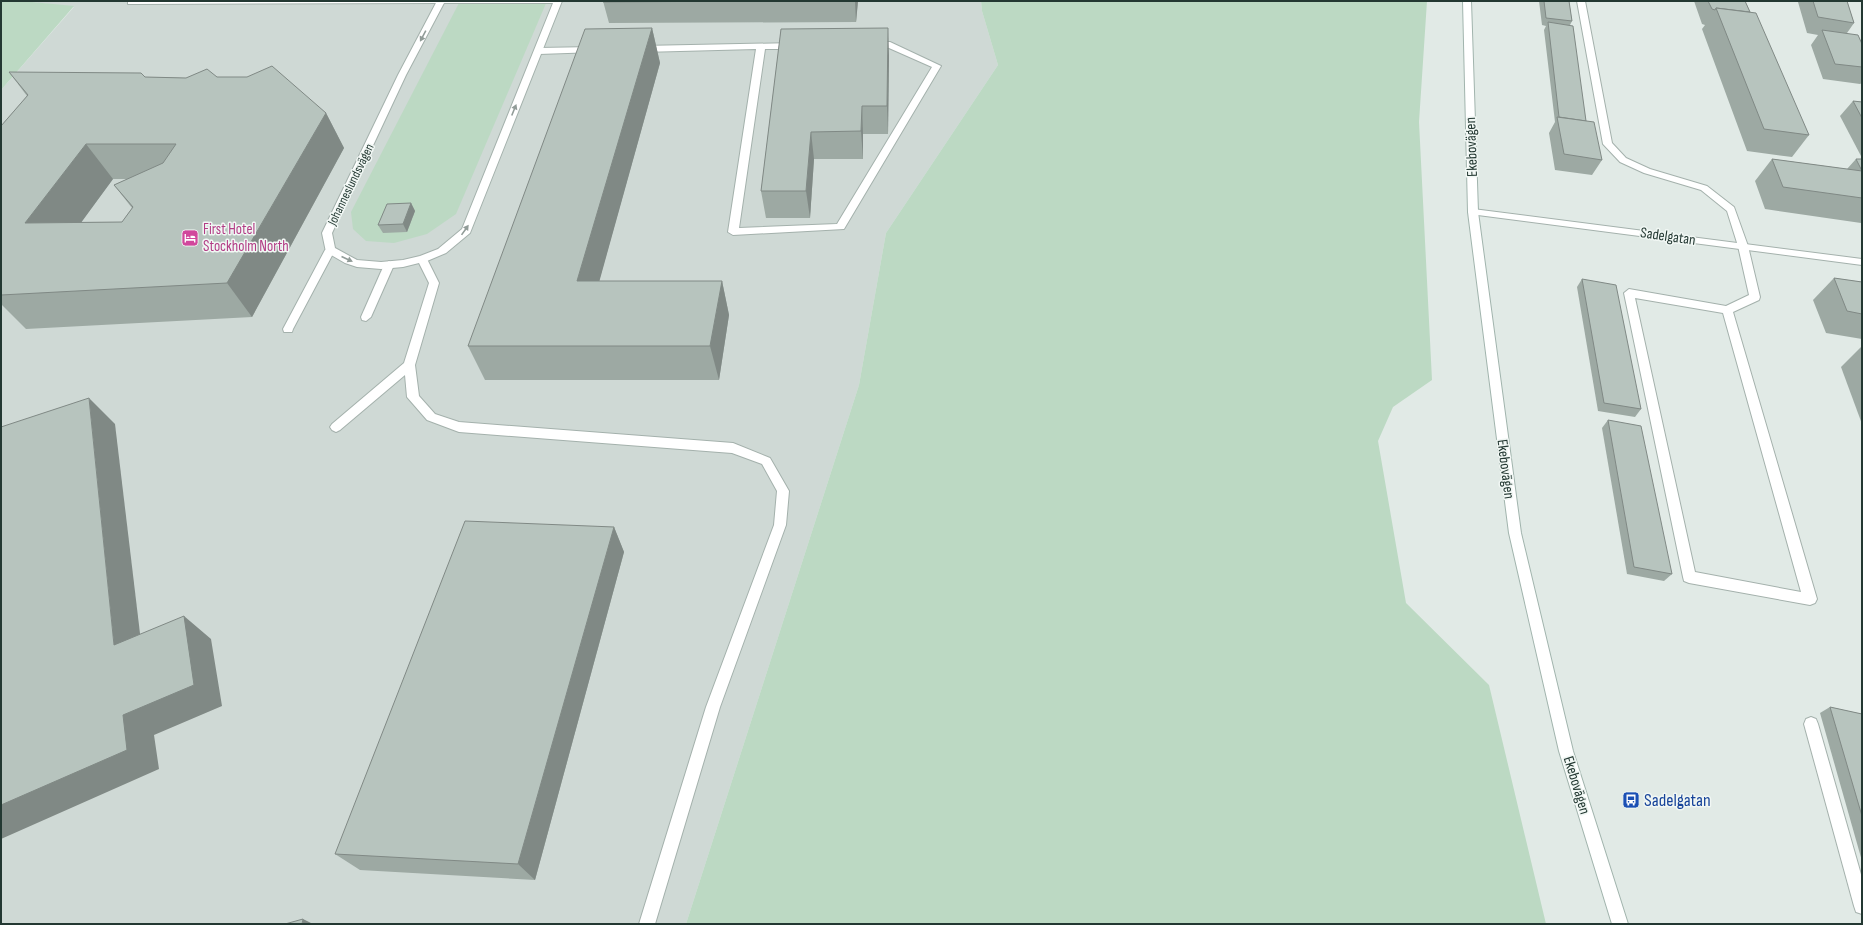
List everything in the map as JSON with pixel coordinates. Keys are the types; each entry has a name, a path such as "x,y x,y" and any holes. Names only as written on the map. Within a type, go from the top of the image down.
{"street":[{"name":"Johanneslundsvägen","path":"330,250 326,233 402,75 441,1"},
{"path":"131,2 558,1 466,231 443,251 422,259 390,265 360,264 345,259 330,250 288,329"},
{"name":"Ekebovägen","path":"1467,1 1474,212 1514,533 1566,751 1620,924"},
{"path":"1581,1 1608,144 1623,160 1647,171 1704,188 1730,209 1743,246 1755,297 1727,310 1629,293 1689,577 1810,599 1727,310"},
{"path":"761,46 733,232 840,227 937,66 890,45 859,45"},
{"path":"633,49 806,46"},
{"path":"539,51 601,49"},
{"name":"Sadelgatan","path":"1474,212 1530,218 1862,262"},
{"path":"422,259 434,283 409,366 413,397 431,418 459,427 733,448 766,461 783,490 780,525 713,707 648,924"},
{"path":"366,317 390,265"},
{"path":"336,427 409,366"},
{"path":"1811,724 1862,906"}],"shaded area":[{"path":"22,1 981,1 982,11 998,65 886,233 859,385 686,924 1,924 1,90 74,7"}],"green space":[{"path":"1,1 22,1 74,6 1,90"},
{"path":"460,1 547,1 456,214 427,234 394,243 366,241 353,229 351,212"},
{"path":"981,1 1427,1 1419,122 1432,380 1393,407 1378,441 1406,603 1489,685 1546,924 686,924 859,385 886,233 998,65 982,11"}],"building":[{"path":"603,1 750,1 603,2"},
{"path":"1544,1 1569,1 1572,21 1546,18"},
{"path":"1708,1 1745,1 1750,12 1716,8 1715,10 1712,9"},
{"path":"1813,1 1847,1 1854,23 1818,17"},
{"path":"1716,8 1756,13 1809,135 1764,129"},
{"path":"1548,22 1573,26 1586,121 1559,117"},
{"path":"652,28 577,281 722,281 710,346 468,346 585,29"},
{"path":"888,28 887,106 862,106 861,131 811,132 806,191 761,191 781,29"},
{"path":"1822,30 1858,35 1862,44 1862,67 1835,64"},
{"path":"272,66 326,113 227,283 1,295 1,126 28,95 9,72 141,73 145,77 186,78 207,69 217,77 247,77","holes":["86,144 176,144 163,163 114,185 133,207 122,222 25,223"]},
{"path":"1853,101 1862,102 1862,118"},
{"path":"1557,117 1594,122 1602,160 1564,154"},
{"path":"1772,159 1862,171 1862,198 1783,187"},
{"path":"1856,159 1862,159 1862,171"},
{"path":"411,203 403,224 378,225 387,204"},
{"path":"1834,278 1862,282 1862,314 1847,311"},
{"path":"1582,279 1616,285 1641,409 1604,403"},
{"path":"89,398 114,645 184,616 194,685 123,715 127,750 1,805 1,427"},
{"path":"1608,420 1641,426 1672,574 1634,567"},
{"path":"465,521 614,527 518,864 335,854"},
{"path":"1830,707 1862,714 1862,816"},
{"path":"303,919 302,924 285,924"}],"place":[{"name":"First Hotel Stockholm North","path":"190,238"},
{"name":"Sadelgatan","path":"1631,800"}]}
